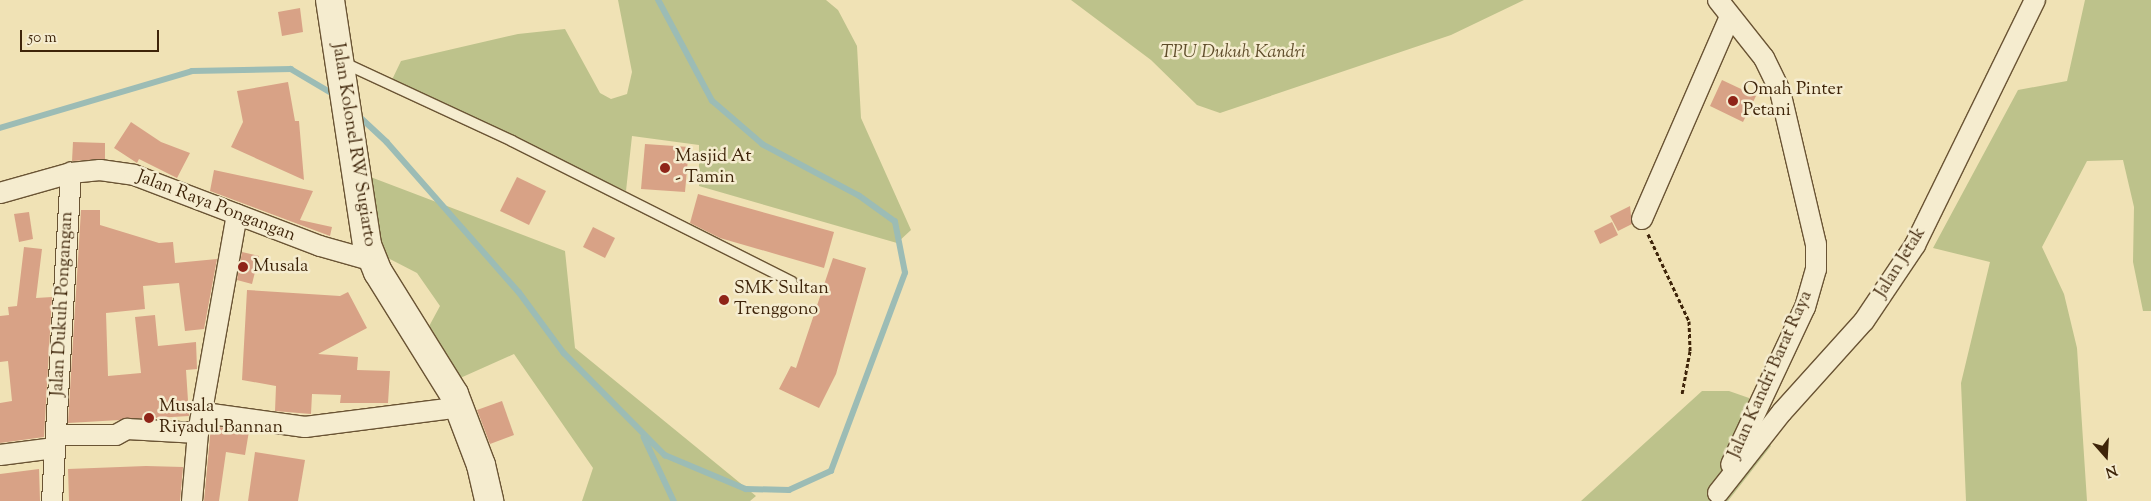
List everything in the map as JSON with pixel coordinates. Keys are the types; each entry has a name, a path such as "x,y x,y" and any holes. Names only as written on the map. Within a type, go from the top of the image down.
{"main road":[{"name":"Jalan Kolonel RW Sugiarto","path":"330,0 345,106 373,261 461,407 489,501"}],"street":[{"name":"Jalan Kandri Barat Raya","path":"1717,497 1805,307 1816,269 1816,244 1780,90 1764,58 1718,0"},
{"name":"Jalan Jetak","path":"1717,497 1782,412 1864,321 1916,245 2035,0"},
{"path":"1642,219 1730,17"},
{"name":"Jalan Raya Pongangan","path":"0,193 71,173 100,170 134,175 237,214 373,261"},
{"name":"Jalan Dukuh Pongangan","path":"52,501 71,173"},
{"path":"192,501 198,433 204,413 237,214"},
{"path":"204,413 305,427 461,407"},
{"path":"0,455 56,442 116,435 127,429 198,433"}],"lane":[{"path":"339,61 512,141 792,282"}],"path":[{"path":"1642,219 1689,321 1690,351 1682,394"}],"green space":[{"path":"618,0 826,0 838,10 857,46 861,118 911,230 897,243 699,186 699,145 632,136 626,191 390,84 401,61 518,34 565,29 600,93 611,99 627,94 632,72"},
{"name":"TPU Dukuh Kandri","path":"1071,0 1524,0 1451,35 1220,113 1197,105 1151,60"},
{"path":"2085,0 2151,0 2151,311 2143,311 2133,262 2134,207 2123,160 2087,161 2042,247 2064,294 2077,348 2087,501 1966,501 1961,383 1990,262 1933,248 2018,90 2067,81"},
{"path":"360,173 565,251 575,348 756,496 750,501 582,501 593,468 514,354 458,379 427,330 440,306 417,273 384,256"},
{"path":"1702,391 1729,391 1749,398 1756,428 1771,446 1728,501 1581,501"}],"building":[{"path":"300,8 303,32 282,36 278,12"},
{"name":"Omah Pinter Petani","path":"1722,80 1756,96 1743,122 1710,106"},
{"path":"288,82 295,121 299,121 304,180 231,147 243,122 237,91"},
{"path":"131,122 161,142 190,153 177,178 139,159 137,163 114,148"},
{"path":"73,142 105,143 105,159 72,161"},
{"name":"Masjid At - Tamin","path":"645,144 689,147 685,192 641,189"},
{"path":"214,170 313,191 300,220 332,227 330,236 210,191"},
{"path":"517,177 546,191 529,225 500,211"},
{"path":"698,194 834,232 824,268 720,238 690,223"},
{"path":"1630,206 1632,224 1618,231 1610,216"},
{"path":"81,210 100,210 100,225 159,243 173,242 175,263 217,259 204,329 185,331 179,283 143,286 145,309 106,313 108,376 141,373 135,317 155,315 158,346 196,342 197,369 186,370 189,416 68,423"},
{"path":"29,212 33,239 19,242 14,214"},
{"path":"1612,222 1618,235 1600,244 1594,231"},
{"path":"593,227 615,238 605,258 583,247"},
{"path":"24,247 42,249 36,298 52,297 44,437 0,443 0,403 12,401 8,361 0,362 0,316 9,315 8,307 17,306"},
{"name":"Musala","path":"242,252 259,256 252,284 237,280"},
{"path":"833,258 866,268 836,374 819,408 779,389 791,366 796,368"},
{"path":"247,290 340,296 348,292 367,328 318,354 358,357 357,370 390,371 388,403 340,403 341,395 312,394 311,414 275,411 276,386 242,380"},
{"path":"502,401 514,435 490,444 477,410"},
{"path":"211,426 249,431 245,455 226,452 219,501 204,501"},
{"path":"255,452 305,460 298,501 248,501"},
{"path":"146,466 183,467 180,501 69,501 68,469"},
{"path":"39,469 40,501 0,501 0,474"}],"waterway":[{"path":"357,114 387,142 519,292 564,353 665,455 746,489 789,490 831,471 905,273 895,222 859,196 763,145 712,101 658,0"},
{"path":"0,128 192,71 291,69 335,95"},
{"path":"644,437 674,501"}],"place":[{"name":"Omah Pinter Petani","path":"1733,101"},
{"name":"Masjid At - Tamin","path":"665,168"},
{"name":"Musala","path":"243,267"},
{"name":"SMK Sultan Trenggono","path":"724,300"},
{"name":"Musala Riyadul Bannan","path":"149,418"}]}
